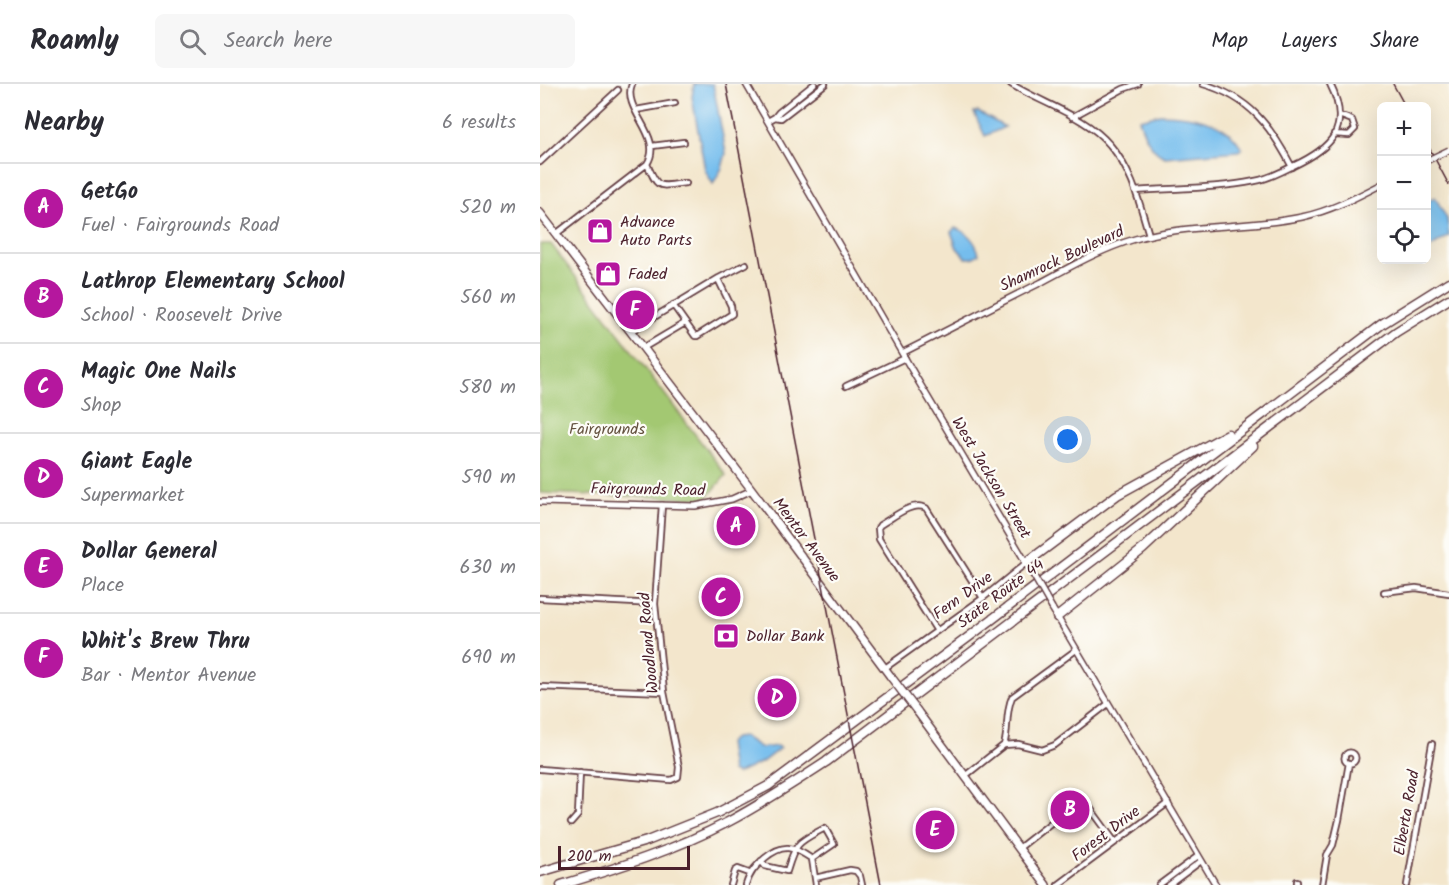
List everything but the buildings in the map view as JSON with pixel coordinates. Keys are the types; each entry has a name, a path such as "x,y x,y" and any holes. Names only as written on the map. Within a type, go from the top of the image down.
{"highway":[{"name":"State Route 44","path":"540,872 647,841 717,813 768,786 1382,324 1449,282"},
{"name":"State Route 44","path":"561,885 665,851 725,824 758,806 826,762 1396,332 1449,299"},
{"path":"1028,567 1117,495 1260,416"},
{"path":"1057,617 1143,549 1284,416"}],"main road":[{"name":"Mentor Avenue","path":"540,213 752,490 1046,885"}],"street":[{"path":"556,234 651,159 652,146 630,96 632,84"},
{"name":"West Jackson Street","path":"746,84 903,356 1216,885"},
{"path":"768,121 814,84"},
{"path":"775,117 781,118 786,115 825,84"},
{"path":"1011,84 1072,117 1109,143 1122,162 1135,191 1149,235"},
{"path":"1072,117 1123,89 1138,84"},
{"path":"1203,84 1239,100 1258,115 1279,142 1292,167"},
{"path":"1135,191 1253,182 1272,176 1320,153 1334,134 1339,115 1338,102 1330,84"},
{"path":"540,162 618,90"},
{"path":"636,110 675,103"},
{"path":"1334,134 1349,135 1355,129 1352,120 1339,115"},
{"path":"652,146 684,142"},
{"path":"1431,159 1449,150"},
{"path":"647,164 658,185 686,183"},
{"name":"Shamrock Boulevard","path":"903,356 1087,258 1125,242 1149,235 1192,228 1300,218 1333,209 1377,187"},
{"path":"631,331 746,264"},
{"path":"673,305 697,336 732,314 731,306 718,279"},
{"path":"643,348 685,323"},
{"path":"846,386 903,356"},
{"name":"Fairgrounds Road","path":"540,502 706,506 732,499 752,490"},
{"name":"Woodland Road","path":"580,772 671,780 678,777 679,767 664,692 655,604 662,505"},
{"path":"937,631 879,539 880,525 912,507 926,508 983,598"},
{"name":"Fern Drive","path":"885,668 1028,567"},
{"path":"1384,592 1416,588 1449,593"},
{"path":"540,598 655,604"},
{"path":"965,776 1004,745 1008,733 1008,706 1012,697 1076,650"},
{"path":"540,687 664,692"},
{"path":"1004,745 1018,744 1042,750 1055,745 1108,704"},
{"name":"Elberta Road","path":"1407,885 1432,744"},
{"path":"1322,885 1327,855 1333,845 1337,828 1349,763"},
{"path":"540,769 580,772 578,815 571,823"},
{"path":"1019,848 1080,800 1085,801 1115,842"},
{"name":"Forest Drive","path":"1058,885 1168,803"},
{"path":"761,861 765,866 787,871 794,849 801,841 825,828 834,843 812,859"},
{"path":"746,885 749,873 775,849 794,849 812,859 816,885"},
{"path":"1159,885 1200,859"},
{"path":"1168,885 1200,859"},
{"path":"731,885 738,869 749,873"},
{"path":"815,878 849,870 856,871 862,885"}],"green space":[{"name":"Fairgrounds","path":"540,244 551,244 726,475 706,499 540,493"}],"water":[{"path":"694,84 713,84 726,153 722,168 713,184 705,170 692,97"},
{"path":"978,112 1005,127 985,136 974,113"},
{"path":"1160,114 1195,117 1217,125 1236,139 1242,149 1165,157 1152,146 1139,119"},
{"path":"1435,197 1447,219 1449,236 1431,247 1431,210 1431,199"},
{"path":"955,228 970,238 979,254 966,258 957,248 951,232"},
{"path":"744,737 761,748 777,746 780,748 762,762 737,774 732,771 728,743 734,738"}],"railway":[{"path":"726,84 881,885"},
{"path":"1393,84 1403,102"},
{"path":"1431,151 1449,185"}],"place":[{"name":"Advance Auto Parts","path":"600,231"},
{"name":"Faded","path":"608,274"},
{"name":"Whit's Brew Thru","path":"635,310"},
{"name":"GetGo","path":"736,526"},
{"name":"Magic One Nails","path":"721,597"},
{"name":"Dollar Bank","path":"726,636"},
{"name":"Giant Eagle","path":"777,698"},
{"name":"Lathrop Elementary School","path":"1070,810"},
{"name":"Dollar General","path":"935,830"}]}
